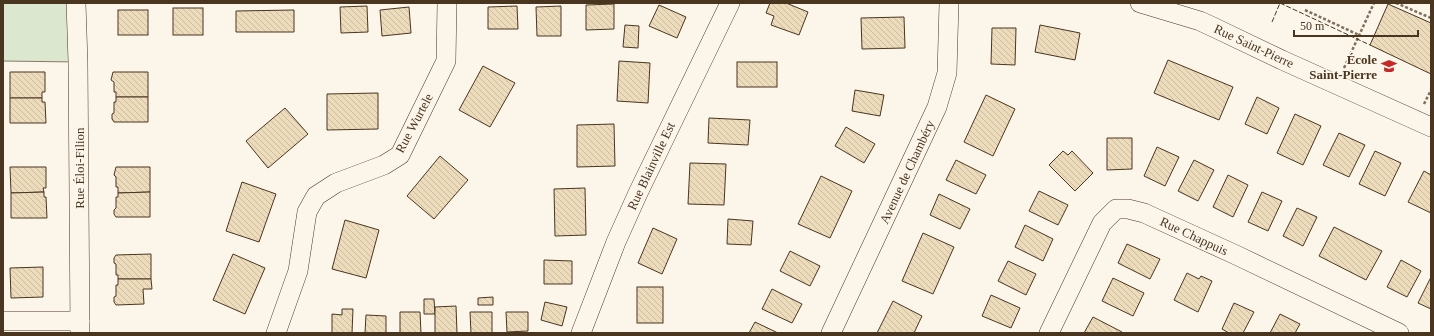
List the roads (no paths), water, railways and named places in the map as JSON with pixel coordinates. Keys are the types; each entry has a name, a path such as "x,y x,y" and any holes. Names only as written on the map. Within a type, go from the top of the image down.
{"street":[{"name":"Rue Éloi-Filion","path":"76,3 78,62 80,327"},
{"name":"Rue Wurtele","path":"276,333 298,271 307,212 316,196 336,182 384,165 400,154 446,61 447,3"},
{"name":"Rue Blainville Est","path":"581,333 616,242 638,193 730,3"},
{"name":"Avenue de Chambéry","path":"832,333 937,107 947,73 949,3"},
{"name":"Rue Saint-Pierre","path":"1140,3 1193,19 1213,27 1282,60 1431,127"},
{"name":"Rue Chappuis","path":"1049,333 1102,222 1116,209 1128,209 1144,213 1236,255 1399,333"},
{"path":"3,321 80,327"}],"place":[{"name":"École Saint-Pierre","path":"1389,66"}]}
